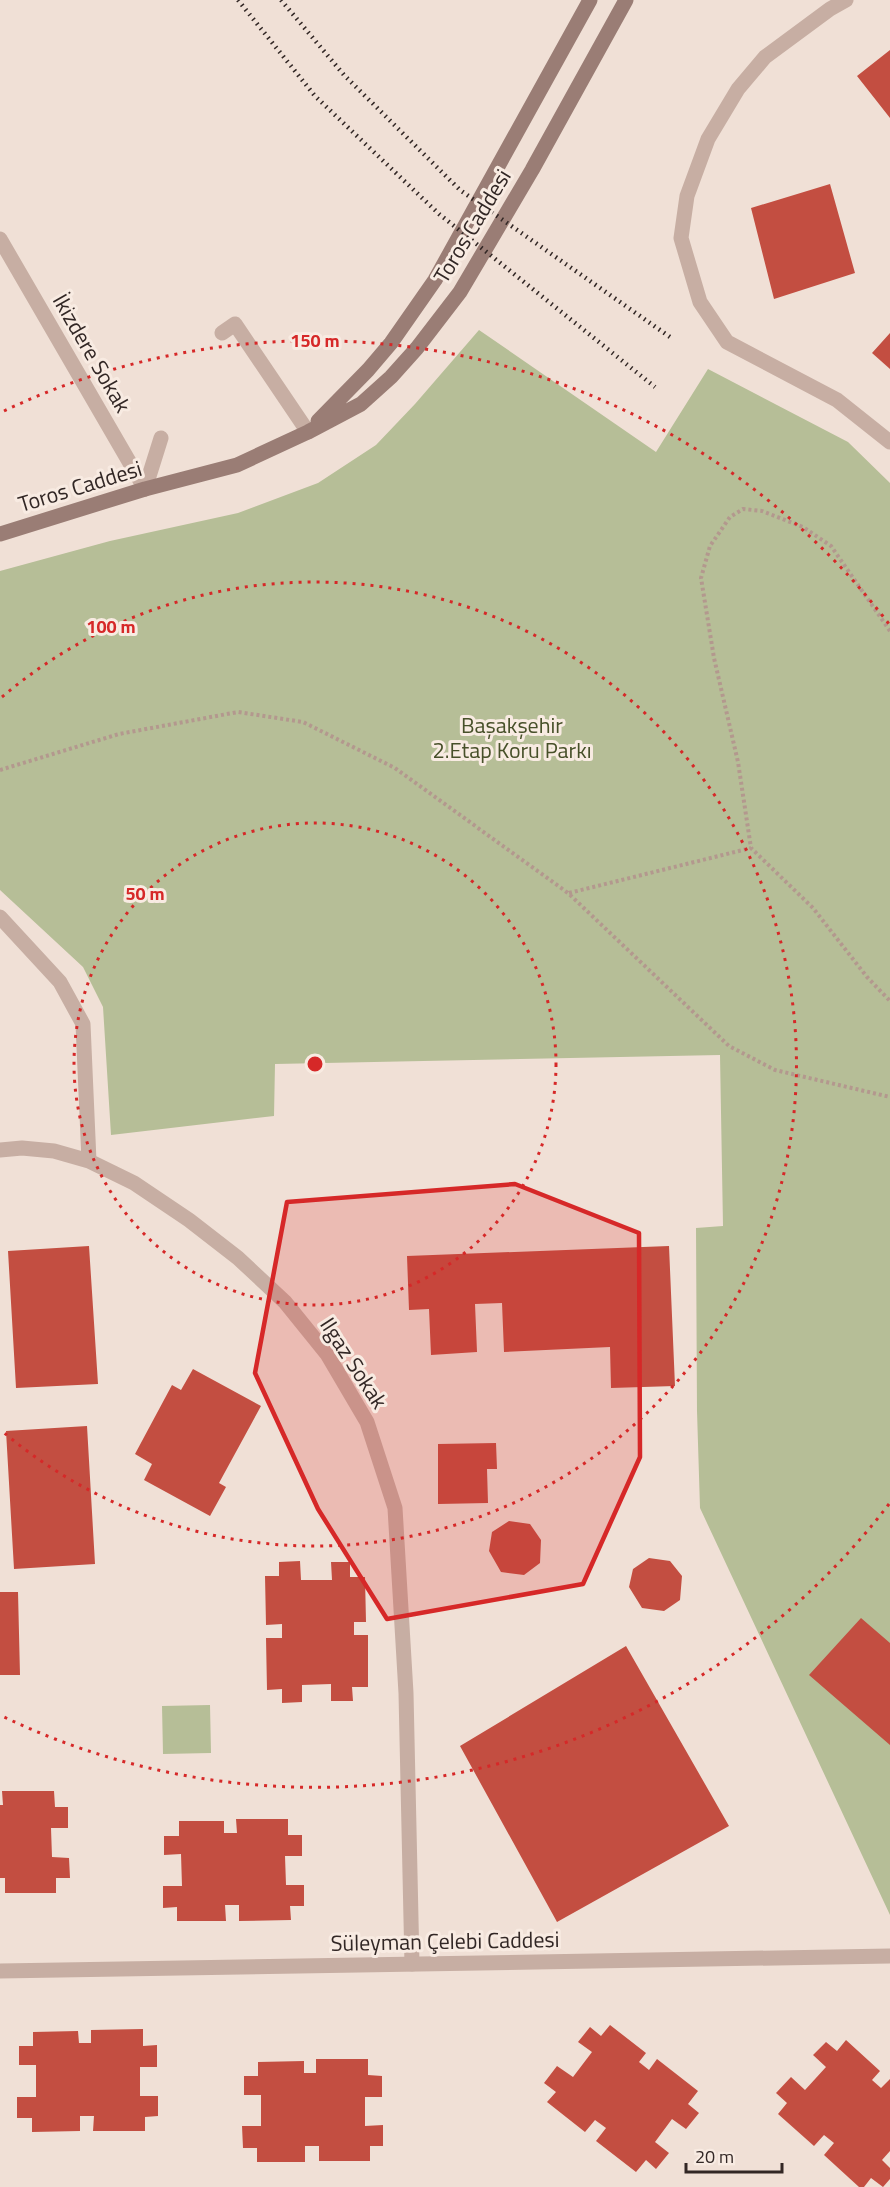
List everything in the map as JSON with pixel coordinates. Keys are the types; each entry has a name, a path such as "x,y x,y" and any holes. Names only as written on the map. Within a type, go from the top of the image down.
{"main road":[{"name":"Toros Caddesi","path":"308,432 383,352 435,280 590,0"},
{"name":"Toros Caddesi","path":"0,534 145,489 237,465 361,404 391,377 417,348 460,292 532,170 626,0"}],"street":[{"path":"846,0 830,9 765,57 738,89 708,139 687,196 681,238 700,302 727,342 837,400 890,442"},
{"name":"İkizdere Sokak","path":"0,239 145,489"},
{"path":"222,333 235,324 308,432"},
{"path":"145,489 161,438"},
{"path":"0,917 60,982 83,1024 89,1161"},
{"name":"Ilgaz Sokak","path":"0,1150 22,1148 54,1151 89,1161 134,1183 189,1220 238,1258 285,1302 320,1346 367,1422 395,1508 406,1693 412,1964"},
{"name":"Süleyman Çelebi Caddesi","path":"0,1971 890,1956"}],"path":[{"path":"890,631 831,546 803,527 762,511 743,509 730,516 710,546 701,578 714,658 738,762 751,848 813,908 867,977 890,1001"},
{"path":"0,770 119,734 238,712 303,722 395,768 568,893 729,1047 775,1070 890,1097"},
{"path":"568,893 751,848"}],"highlighted area":[{"path":"515,1184 639,1233 640,1457 583,1584 387,1619 318,1509 255,1373 287,1202"}],"green space":[{"name":"Başakşehir 2.Etap Koru Parkı","path":"479,330 656,452 708,369 848,442 890,483 890,1915 700,1508 696,1228 723,1226 720,1055 275,1064 274,1116 111,1135 103,1007 83,967 0,890 0,571 110,541 238,513 318,483 376,445"},
{"path":"210,1705 211,1753 163,1754 162,1706"}],"building":[{"path":"890,50 890,118 857,76"},
{"path":"830,184 855,273 774,299 751,208"},
{"path":"890,333 890,369 872,353"},
{"path":"89,1246 98,1384 16,1388 8,1251"},
{"path":"669,1246 675,1386 611,1388 610,1347 504,1352 502,1303 475,1304 477,1352 431,1355 429,1309 409,1310 407,1256"},
{"path":"193,1369 261,1406 219,1483 226,1487 210,1516 144,1480 152,1464 135,1454 172,1385 181,1390"},
{"path":"87,1426 95,1564 14,1569 6,1431"},
{"path":"496,1443 497,1469 487,1469 488,1503 438,1504 438,1444"},
{"path":"509,1521 530,1524 541,1540 540,1563 524,1575 501,1572 489,1551 492,1532"},
{"path":"649,1558 670,1561 682,1576 680,1600 664,1611 642,1608 629,1587 633,1569"},
{"path":"300,1561 301,1580 332,1580 331,1562 350,1562 350,1577 365,1577 366,1622 354,1622 354,1635 368,1635 368,1687 352,1687 353,1701 331,1701 331,1684 302,1685 302,1702 282,1703 282,1689 267,1690 266,1638 282,1638 282,1624 266,1625 265,1576 279,1576 279,1562"},
{"path":"0,1592 18,1592 20,1675 0,1675"},
{"path":"861,1618 890,1643 890,1745 809,1675"},
{"path":"626,1646 729,1826 557,1922 460,1746"},
{"path":"2,1791 54,1791 55,1807 68,1807 68,1828 51,1828 52,1857 69,1858 70,1878 56,1878 56,1893 5,1893 5,1878 0,1878"},
{"path":"236,1819 288,1819 288,1835 302,1835 302,1856 285,1856 286,1885 304,1885 304,1906 290,1906 291,1920 239,1921 239,1905 225,1905 226,1921 177,1921 177,1907 163,1908 163,1886 182,1886 181,1854 164,1855 164,1836 179,1836 179,1821 224,1821 224,1833 237,1833"},
{"path":"610,2025 646,2053 639,2062 649,2070 657,2059 698,2091 688,2104 699,2113 686,2129 672,2119 655,2142 669,2153 656,2169 646,2160 636,2172 596,2141 606,2128 595,2120 585,2132 547,2102 556,2092 544,2083 557,2066 573,2077 592,2052 578,2042 590,2027 601,2036"},
{"path":"143,2029 143,2046 157,2045 157,2067 140,2067 140,2096 158,2096 158,2116 145,2117 145,2131 93,2131 94,2116 80,2116 80,2131 32,2132 32,2118 17,2118 17,2097 36,2097 36,2065 19,2065 19,2046 33,2046 33,2032 78,2031 79,2043 91,2043 91,2030"},
{"path":"846,2040 880,2071 872,2080 881,2088 890,2079 890,2151 882,2160 890,2168 890,2179 883,2187 871,2178 864,2187 859,2187 824,2155 834,2143 824,2135 814,2146 778,2114 787,2103 776,2093 791,2077 805,2090 826,2067 813,2055 826,2042 837,2051"},
{"path":"316,2059 368,2059 368,2075 382,2076 382,2097 365,2097 365,2126 383,2125 383,2146 370,2146 370,2161 319,2161 319,2146 305,2146 305,2162 257,2162 257,2148 243,2148 242,2126 261,2126 261,2095 244,2095 244,2076 258,2076 258,2062 304,2061 304,2073 316,2073"}],"railway":[{"path":"238,0 315,96 439,214 655,387"},
{"path":"281,0 344,75 460,190 670,337"}]}
